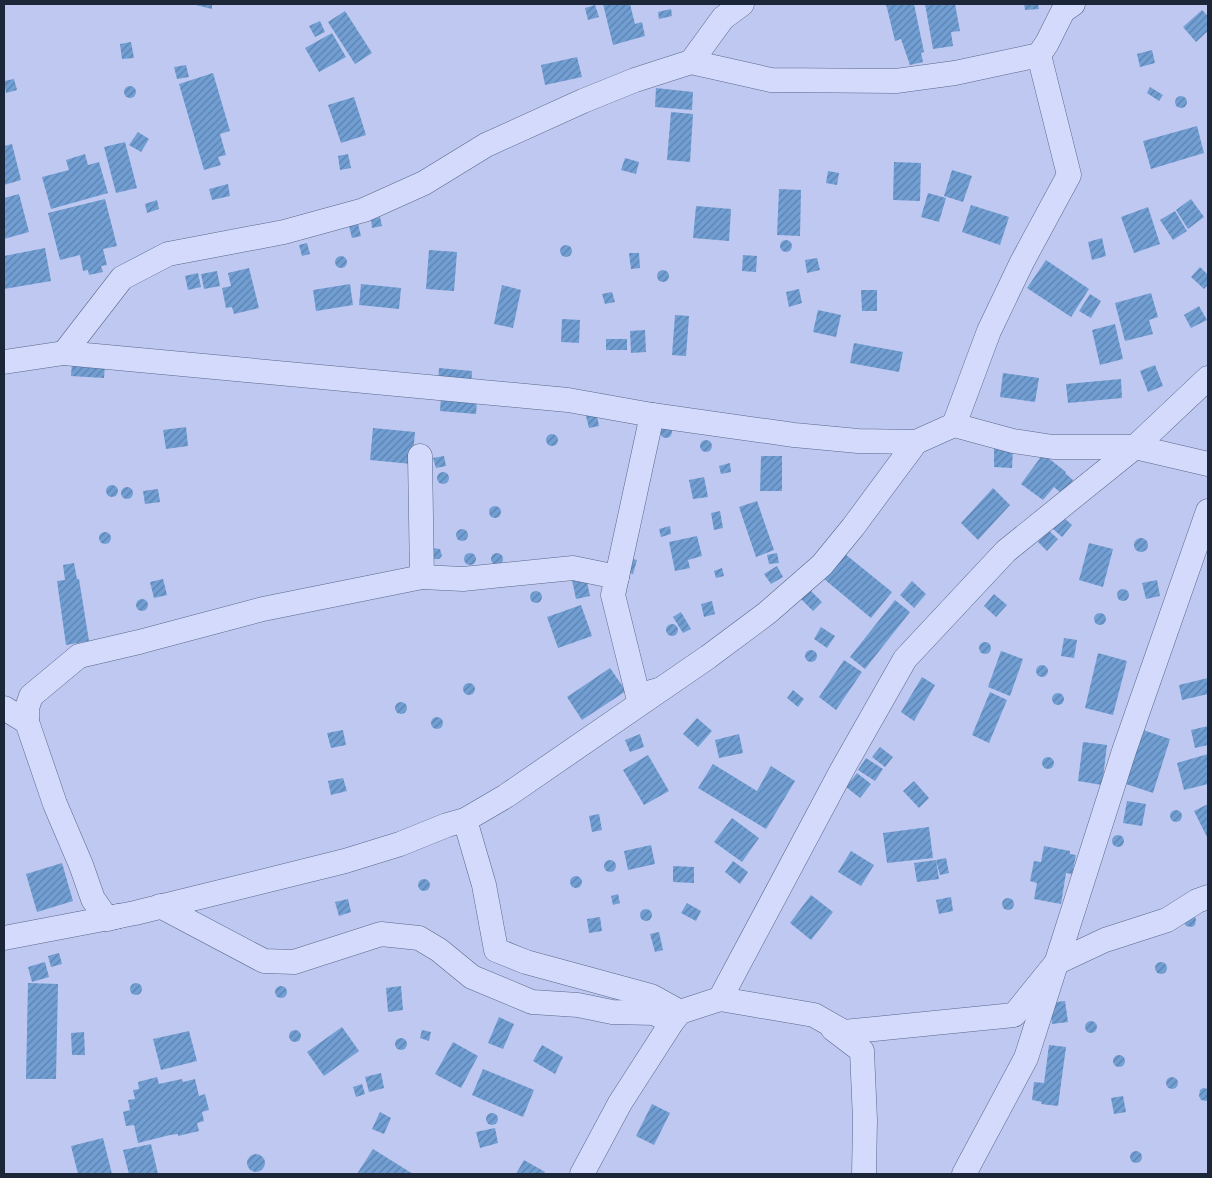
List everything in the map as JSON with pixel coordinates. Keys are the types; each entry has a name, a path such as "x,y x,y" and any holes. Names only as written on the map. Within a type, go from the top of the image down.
{"street":[{"path":"690,62 723,18 742,4"},
{"path":"64,353 122,278 168,254 284,232 364,210 424,183 486,145 583,101 635,80 690,62 771,80 896,81 955,73 1039,55 1063,10 1074,4"},
{"path":"954,424 989,331 1022,262 1068,175 1039,55"},
{"path":"4,362 64,353 568,400 652,415 794,435 858,441 916,442 954,424 1013,441 1045,446 1135,447 1208,464"},
{"path":"720,999 842,770 905,660 1006,551 1135,447 1208,378"},
{"path":"652,415 613,595 638,696 660,689"},
{"path":"617,578 574,568 463,579 422,577 263,609 79,656 31,696 27,708 27,722 54,804 92,899 106,919 125,915 345,862 465,820 506,796 708,657 767,613 822,565 853,527 916,442"},
{"path":"420,456 422,577"},
{"path":"964,1174 1026,1058 1124,752 1208,511"},
{"path":"4,708 27,722"},
{"path":"465,820 484,885 496,950 526,962 651,996 676,1017"},
{"path":"160,906 264,961 294,962 381,934 420,938 439,950 472,977 532,1002 578,1005 612,1012 654,1013 676,1017 720,999 814,1014 844,1032 1014,1015 1056,963 1105,940 1167,920 1197,901 1208,897"},
{"path":"4,938 125,915"},
{"path":"814,1014 862,1051 865,1120 864,1174"},
{"path":"582,1174 620,1103 676,1017"}],"building":[{"path":"192,4 212,4 212,9"},
{"path":"603,4 630,4 635,24 642,22 645,36 613,45"},
{"path":"886,4 914,4 924,52 921,53 923,62 910,65 901,39 895,41"},
{"path":"925,4 955,4 960,31 951,32 953,46 933,49"},
{"path":"1024,4 1038,4 1039,9 1025,10"},
{"path":"595,5 599,17 588,20 585,8"},
{"path":"671,9 672,16 659,19 658,12"},
{"path":"1202,10 1208,16 1208,31 1196,42 1183,27"},
{"path":"345,11 372,53 355,64 328,22"},
{"path":"320,21 325,32 315,37 309,26"},
{"path":"332,33 346,57 319,72 305,48"},
{"path":"131,42 134,58 122,59 120,44"},
{"path":"1152,50 1155,63 1140,67 1137,54"},
{"path":"577,57 582,77 545,85 541,65"},
{"path":"186,65 189,77 177,79 174,67"},
{"path":"213,73 230,131 220,134 226,155 218,157 221,165 204,170 179,84"},
{"path":"14,79 17,90 6,93 4,81"},
{"path":"128,86 132,86 136,92 132,98 128,98 124,94 124,90"},
{"path":"1150,87 1163,95 1159,101 1147,93"},
{"path":"656,88 693,92 692,110 655,107"},
{"path":"1183,96 1186,97 1186,107 1179,108 1176,107 1175,100 1176,97"},
{"path":"354,97 366,135 341,143 328,105"},
{"path":"671,112 693,114 690,162 667,160"},
{"path":"1197,126 1204,153 1151,169 1143,141"},
{"path":"138,132 149,139 141,152 129,145"},
{"path":"125,142 137,188 116,193 104,147"},
{"path":"12,144 21,180 4,185 4,146"},
{"path":"85,154 88,165 99,162 108,193 51,209 42,177 69,170 66,160"},
{"path":"348,154 351,168 340,170 338,156"},
{"path":"625,158 639,162 636,174 621,170"},
{"path":"894,162 921,163 920,201 893,200"},
{"path":"952,170 972,176 963,202 944,196"},
{"path":"828,171 839,173 837,185 826,183"},
{"path":"228,184 230,196 212,200 209,189"},
{"path":"779,189 801,190 800,236 777,235"},
{"path":"928,193 946,198 939,222 921,217"},
{"path":"19,194 29,232 4,239 4,198"},
{"path":"105,199 117,246 103,249 107,265 101,266 103,272 89,275 88,270 83,271 80,255 60,260 48,213"},
{"path":"1191,199 1204,217 1188,229 1176,210"},
{"path":"157,200 159,209 147,213 145,204"},
{"path":"971,205 1009,217 1000,245 962,232"},
{"path":"696,206 731,209 729,241 693,238"},
{"path":"1148,207 1160,244 1134,253 1121,217"},
{"path":"1175,211 1187,231 1173,240 1160,220"},
{"path":"380,217 382,226 372,228 371,219"},
{"path":"358,224 361,236 352,238 349,226"},
{"path":"1102,238 1106,256 1092,260 1088,242"},
{"path":"788,240 791,241 791,251 784,252 781,251 780,244 781,241"},
{"path":"307,243 310,254 302,256 299,245"},
{"path":"568,245 571,246 571,256 564,257 561,256 560,249 561,246"},
{"path":"45,248 51,281 4,289 4,256"},
{"path":"429,250 457,252 454,291 426,289"},
{"path":"629,253 639,253 640,268 631,269"},
{"path":"743,255 757,256 756,272 742,271"},
{"path":"339,256 343,256 347,262 343,268 339,268 335,264 335,260"},
{"path":"817,258 820,270 807,273 805,260"},
{"path":"1046,260 1089,289 1071,317 1027,288"},
{"path":"1200,267 1208,275 1208,285 1204,289 1191,277"},
{"path":"249,268 259,308 234,314 232,307 226,308 222,288 231,286 228,273"},
{"path":"665,270 668,271 668,281 661,282 658,281 657,274 658,271"},
{"path":"217,271 220,286 204,289 201,274"},
{"path":"198,273 201,287 188,290 185,276"},
{"path":"350,284 353,305 316,311 313,290"},
{"path":"361,284 401,288 399,309 359,305"},
{"path":"502,285 521,290 513,328 494,324"},
{"path":"799,289 802,303 789,307 786,292"},
{"path":"861,290 877,290 877,311 862,311"},
{"path":"612,292 615,302 605,304 602,294"},
{"path":"1151,293 1158,317 1149,320 1153,334 1125,341 1115,303"},
{"path":"1090,294 1101,301 1091,318 1079,311"},
{"path":"1199,306 1207,320 1191,328 1184,315"},
{"path":"818,310 841,315 836,337 813,332"},
{"path":"675,315 689,316 686,356 672,355"},
{"path":"562,319 580,320 579,343 561,342"},
{"path":"1115,324 1123,359 1100,365 1092,330"},
{"path":"645,330 646,352 631,353 630,331"},
{"path":"606,339 627,339 627,350 606,350"},
{"path":"854,343 903,352 899,372 850,363"},
{"path":"73,350 106,353 104,378 71,376"},
{"path":"1155,365 1163,386 1148,392 1140,371"},
{"path":"439,368 472,371 471,387 438,384"},
{"path":"1003,373 1039,378 1035,402 1000,397"},
{"path":"1121,379 1122,398 1068,403 1066,384"},
{"path":"441,397 477,400 476,414 440,411"},
{"path":"596,410 599,426 589,428 585,412"},
{"path":"666,426 672,432 666,438 660,432"},
{"path":"186,427 188,446 166,449 163,430"},
{"path":"373,428 415,432 412,464 370,460"},
{"path":"554,434 557,435 557,445 550,446 547,445 546,438 547,435"},
{"path":"708,440 711,441 711,451 704,452 701,451 700,444 701,441"},
{"path":"994,448 1013,449 1012,468 994,467"},
{"path":"1043,454 1073,480 1062,494 1054,487 1043,500 1021,484"},
{"path":"444,456 446,466 436,468 433,458"},
{"path":"761,456 782,456 782,491 760,491"},
{"path":"730,463 731,472 721,474 719,466"},
{"path":"441,472 445,472 449,478 445,484 441,484 437,480 437,476"},
{"path":"704,477 708,497 693,499 689,480"},
{"path":"110,485 114,485 118,491 114,497 110,497 106,493 106,489"},
{"path":"125,487 129,487 133,493 129,499 125,499 121,495 121,491"},
{"path":"993,488 1010,505 978,540 961,523"},
{"path":"158,489 160,502 145,504 143,491"},
{"path":"757,501 774,550 756,557 739,507"},
{"path":"493,506 497,506 501,512 497,518 493,518 489,514 489,510"},
{"path":"720,511 723,528 714,530 711,513"},
{"path":"1063,517 1072,525 1062,537 1053,529"},
{"path":"670,526 671,534 661,537 659,529"},
{"path":"460,529 464,529 468,535 464,541 460,541 456,537 456,533"},
{"path":"1048,530 1058,539 1047,551 1038,542"},
{"path":"103,532 107,532 111,538 107,544 103,544 99,540 99,536"},
{"path":"697,536 702,556 688,560 690,568 675,571 669,542"},
{"path":"1141,538 1146,540 1148,545 1146,550 1141,552 1136,550 1134,545 1136,540"},
{"path":"1089,543 1113,549 1103,587 1079,580"},
{"path":"432,548 440,549 442,556 439,559 432,559"},
{"path":"468,553 472,553 476,559 472,565 468,565 464,561 464,557"},
{"path":"495,553 499,553 503,559 499,565 495,565 491,561 491,557"},
{"path":"777,553 779,563 769,564 767,555"},
{"path":"845,554 892,592 871,618 824,579"},
{"path":"628,558 637,560 633,574 625,572"},
{"path":"74,563 77,579 79,579 89,641 66,645 57,581 65,580 63,565"},
{"path":"777,566 783,577 771,584 764,574"},
{"path":"722,568 724,576 716,578 714,571"},
{"path":"586,577 590,596 576,599 572,580"},
{"path":"163,579 167,595 154,598 150,582"},
{"path":"1157,580 1160,596 1146,599 1142,583"},
{"path":"912,581 926,594 914,608 900,595"},
{"path":"809,589 822,602 813,611 800,598"},
{"path":"1125,589 1128,590 1128,600 1121,601 1118,600 1117,593 1118,590"},
{"path":"534,591 538,591 542,597 538,603 534,603 530,599 530,595"},
{"path":"994,594 1007,605 996,617 984,606"},
{"path":"140,599 144,599 148,605 144,611 140,611 136,607 136,603"},
{"path":"895,600 910,612 865,669 850,657"},
{"path":"712,601 715,614 704,617 701,604"},
{"path":"581,605 592,636 558,648 547,617"},
{"path":"681,612 691,629 683,633 673,617"},
{"path":"1102,613 1105,614 1105,624 1098,625 1095,624 1094,617 1095,614"},
{"path":"670,624 674,624 678,630 674,636 670,636 666,632 666,628"},
{"path":"821,627 835,636 827,648 814,639"},
{"path":"1064,638 1077,640 1074,658 1061,656"},
{"path":"987,642 990,643 990,653 983,654 980,653 979,646 980,643"},
{"path":"809,650 813,650 817,656 813,662 809,662 805,658 805,654"},
{"path":"1001,651 1023,659 1010,696 988,687"},
{"path":"1098,653 1127,661 1113,715 1085,708"},
{"path":"844,660 862,672 836,710 819,697"},
{"path":"1044,665 1047,666 1047,676 1040,677 1037,676 1036,669 1037,666"},
{"path":"610,668 626,691 582,720 567,697"},
{"path":"922,677 935,685 914,721 901,712"},
{"path":"1208,678 1208,694 1182,700 1179,685"},
{"path":"467,683 471,683 475,689 471,695 467,695 463,691 463,687"},
{"path":"793,690 804,699 798,707 787,698"},
{"path":"990,692 1007,700 989,743 972,735"},
{"path":"1060,693 1063,694 1063,704 1056,705 1053,704 1052,697 1053,694"},
{"path":"399,702 403,702 407,708 403,714 399,714 395,710 395,706"},
{"path":"435,717 439,717 443,723 439,729 435,729 431,725 431,721"},
{"path":"697,718 712,731 698,747 683,734"},
{"path":"1208,726 1208,745 1195,748 1191,730"},
{"path":"343,730 346,745 331,748 327,733"},
{"path":"1143,730 1170,739 1153,793 1126,784"},
{"path":"640,734 644,747 630,752 625,740"},
{"path":"739,734 743,753 719,758 715,740"},
{"path":"1083,742 1107,745 1102,785 1078,781"},
{"path":"880,747 893,757 885,767 872,757"},
{"path":"1208,754 1208,784 1184,790 1177,763"},
{"path":"648,755 669,791 644,805 623,770"},
{"path":"1050,757 1053,758 1053,768 1046,769 1043,768 1042,761 1043,758"},
{"path":"866,758 883,769 875,781 858,770"},
{"path":"713,764 757,791 771,766 795,781 766,829 698,788"},
{"path":"857,773 871,784 860,798 846,787"},
{"path":"343,778 347,791 331,795 328,781"},
{"path":"914,781 929,798 919,808 903,791"},
{"path":"1127,801 1146,804 1142,826 1123,823"},
{"path":"1208,804 1208,839 1194,811"},
{"path":"1178,810 1181,811 1181,821 1174,822 1171,821 1170,814 1171,811"},
{"path":"599,814 602,830 592,832 589,816"},
{"path":"732,818 759,838 742,862 714,842"},
{"path":"929,827 933,858 887,863 883,833"},
{"path":"1120,835 1123,836 1123,846 1116,847 1113,846 1112,839 1113,836"},
{"path":"651,845 655,864 628,870 624,851"},
{"path":"1044,846 1070,851 1070,854 1076,855 1072,874 1066,873 1061,904 1034,899 1037,883 1030,881 1034,861 1041,862"},
{"path":"851,851 874,865 861,886 838,872"},
{"path":"946,858 949,873 940,875 936,860"},
{"path":"608,860 612,860 616,866 612,872 608,872 604,868 604,864"},
{"path":"936,860 939,879 917,882 914,863"},
{"path":"733,861 748,872 740,884 725,872"},
{"path":"62,863 73,901 37,912 26,874"},
{"path":"673,866 694,867 694,883 673,882"},
{"path":"574,876 578,876 582,882 578,888 574,888 570,884 570,880"},
{"path":"422,879 426,879 430,885 426,891 422,891 418,887 418,883"},
{"path":"618,894 620,903 613,905 611,896"},
{"path":"811,895 833,912 811,940 790,923"},
{"path":"951,897 953,911 939,914 936,900"},
{"path":"1010,898 1013,899 1013,909 1006,910 1003,909 1002,902 1003,899"},
{"path":"348,899 351,912 339,916 335,902"},
{"path":"687,903 701,911 696,921 681,913"},
{"path":"644,909 648,909 652,915 648,921 644,921 640,917 640,913"},
{"path":"1194,916 1196,919 1195,925 1192,927 1186,926 1184,922"},
{"path":"600,917 602,931 589,933 587,919"},
{"path":"659,932 663,950 655,952 650,934"},
{"path":"59,953 62,964 51,967 48,956"},
{"path":"45,962 49,977 32,982 28,967"},
{"path":"1163,962 1166,963 1166,973 1159,974 1156,973 1155,966 1156,963"},
{"path":"28,983 58,984 56,1079 26,1079"},
{"path":"134,983 138,983 142,989 138,995 134,995 130,991 130,987"},
{"path":"283,986 286,987 286,997 279,998 276,997 275,990 276,987"},
{"path":"401,986 403,1010 388,1012 386,988"},
{"path":"1065,1001 1068,1022 1052,1024 1049,1003"},
{"path":"499,1017 514,1024 503,1049 488,1043"},
{"path":"1093,1021 1096,1022 1096,1032 1089,1033 1086,1032 1085,1025 1086,1022"},
{"path":"342,1027 359,1051 324,1076 307,1052"},
{"path":"297,1030 300,1031 300,1041 293,1042 290,1041 289,1034 290,1031"},
{"path":"422,1030 431,1032 429,1041 420,1038"},
{"path":"189,1031 197,1061 161,1070 153,1039"},
{"path":"84,1032 85,1055 72,1055 71,1033"},
{"path":"403,1038 406,1039 406,1049 399,1050 396,1049 395,1042 396,1039"},
{"path":"453,1042 478,1056 461,1088 435,1074"},
{"path":"542,1045 563,1057 555,1074 533,1061"},
{"path":"1049,1045 1066,1047 1058,1106 1041,1104 1042,1102 1032,1100 1034,1082 1044,1083"},
{"path":"1121,1055 1124,1056 1124,1066 1117,1067 1114,1066 1113,1059 1114,1056"},
{"path":"483,1069 534,1090 523,1117 472,1095"},
{"path":"381,1073 384,1088 369,1092 365,1077"},
{"path":"157,1077 159,1084 182,1079 183,1082 195,1079 199,1096 205,1094 209,1110 202,1112 204,1121 197,1123 199,1131 178,1136 178,1134 170,1135 138,1143 134,1125 126,1126 123,1112 130,1110 128,1100 135,1099 133,1090 139,1089 138,1082"},
{"path":"1174,1077 1177,1078 1177,1088 1170,1089 1167,1088 1166,1081 1167,1078"},
{"path":"362,1084 365,1094 356,1097 353,1087"},
{"path":"1203,1088 1208,1089 1208,1101 1201,1100 1199,1096 1200,1090"},
{"path":"1123,1096 1126,1112 1114,1114 1111,1098"},
{"path":"652,1104 670,1113 654,1145 636,1136"},
{"path":"380,1112 391,1118 384,1134 372,1129"},
{"path":"494,1113 497,1114 497,1124 490,1125 487,1124 486,1117 487,1114"},
{"path":"495,1128 498,1143 480,1148 476,1132"},
{"path":"103,1138 112,1174 78,1174 71,1146"},
{"path":"151,1144 158,1174 129,1174 123,1150"},
{"path":"373,1149 413,1174 357,1174"},
{"path":"1138,1151 1141,1152 1141,1162 1134,1163 1131,1162 1130,1155 1131,1152"},
{"path":"256,1154 262,1157 265,1163 262,1169 256,1172 250,1169 247,1163 250,1157"},
{"path":"524,1160 545,1172 543,1174 516,1174"}]}
